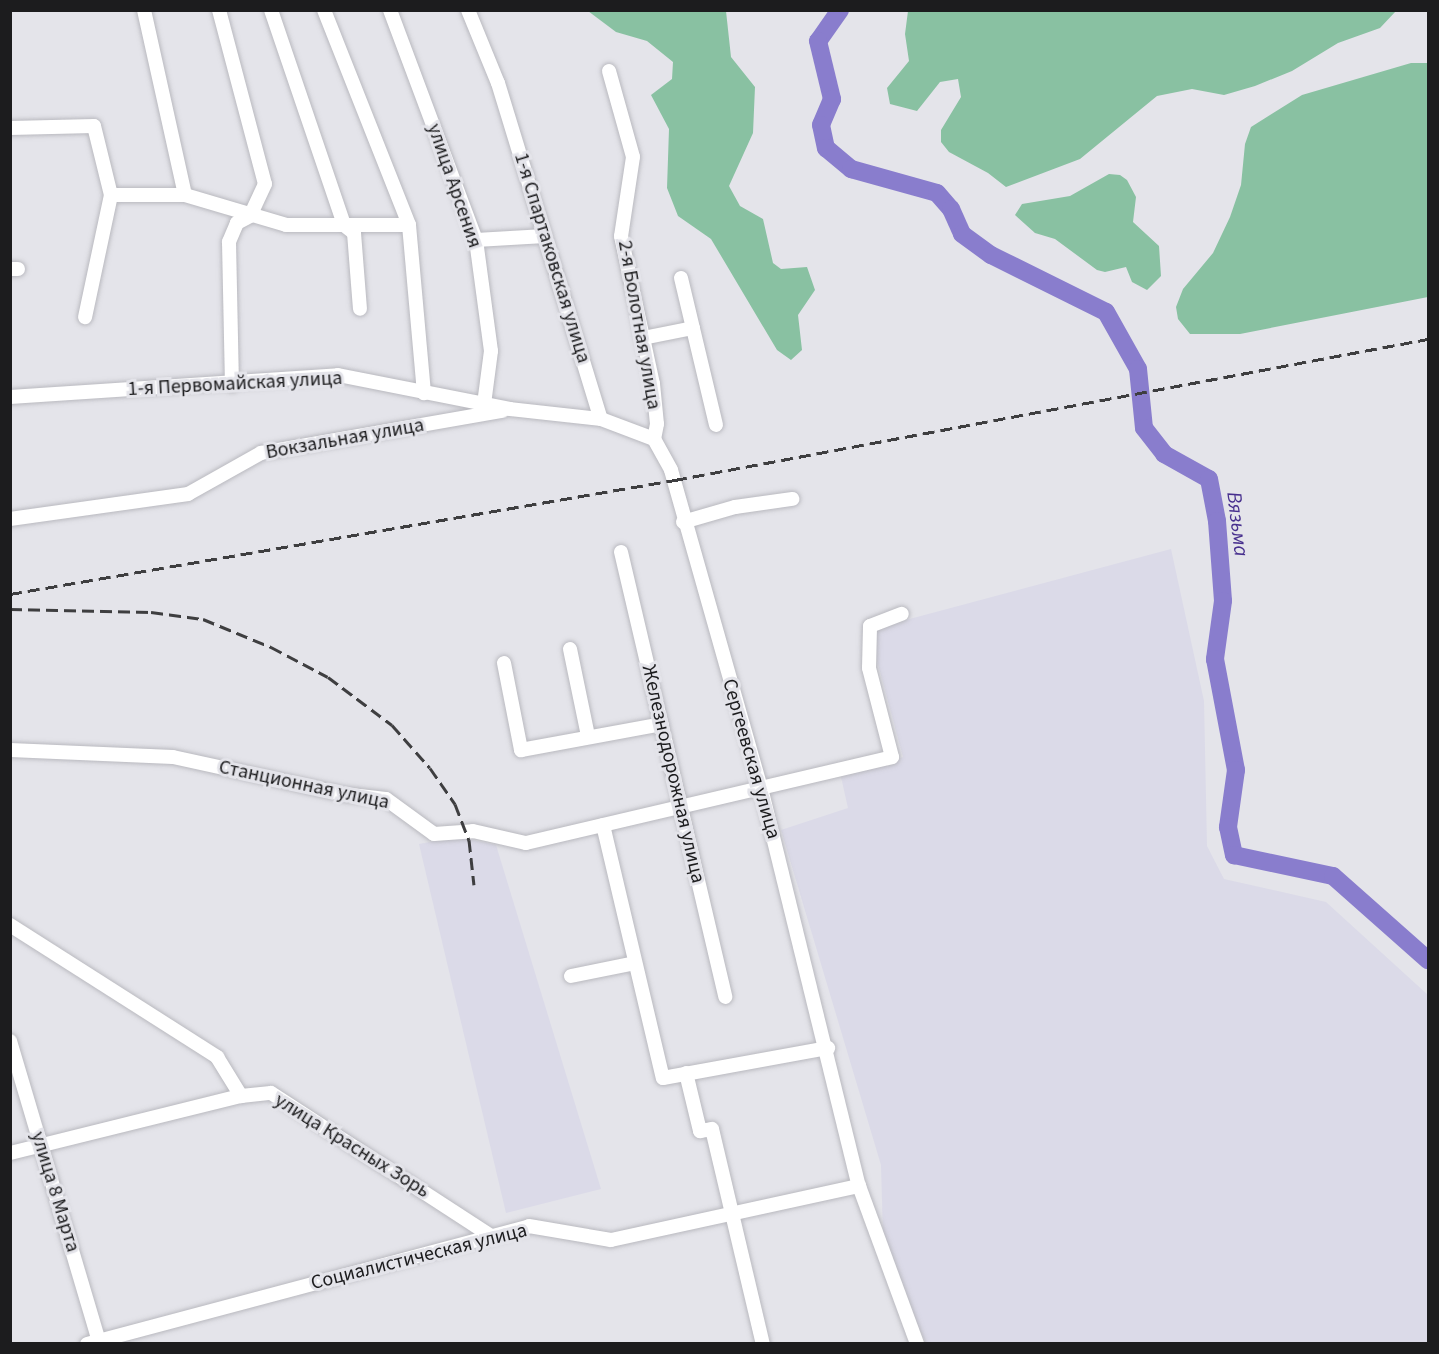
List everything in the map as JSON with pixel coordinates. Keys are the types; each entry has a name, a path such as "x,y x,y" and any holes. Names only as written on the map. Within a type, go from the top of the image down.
{"street":[{"path":"144,10 185,195"},
{"path":"219,10 265,184 250,216 237,223 229,242 232,385"},
{"path":"271,10 344,225 354,233 360,309"},
{"path":"324,10 409,225 424,393"},
{"name":"улица Арсения","path":"390,10 476,240 491,351 484,404"},
{"name":"1-я Спартаковская улица","path":"468,10 498,83 601,419"},
{"name":"2-я Болотная улица","path":"609,71 633,157 621,236 653,384 657,424 654,439"},
{"path":"10,128 94,126 111,195 85,317"},
{"path":"111,195 185,195 286,225 409,225"},
{"path":"476,240 545,236"},
{"path":"681,278 716,425"},
{"path":"643,338 693,328"},
{"name":"1-я Первомайская улица","path":"10,397 232,385 338,375 510,410 601,419"},
{"name":"Вокзальная улица","path":"10,519 188,494 261,453 510,410"},
{"path":"601,419 654,439"},
{"name":"Сергеевская улица","path":"654,439 671,470 683,522 760,788 828,1048 859,1186 917,1344"},
{"path":"683,522 735,507 792,499"},
{"name":"Железнодорожная улица","path":"621,552 725,997"},
{"name":"Станционная улица","path":"10,750 173,757 338,793 386,799 434,834 472,831 526,843 892,757 869,668 870,626 902,614"},
{"path":"570,649 588,736"},
{"path":"504,663 521,750 662,724"},
{"path":"603,825 663,1078 828,1048"},
{"path":"10,925 217,1057 241,1096"},
{"path":"571,976 636,963"},
{"name":"улица 8 Марта","path":"10,1041 96,1343"},
{"path":"686,1073 700,1131 712,1129 734,1213 763,1344"},
{"name":"улица Красных Зорь","path":"10,1153 241,1096 271,1093 491,1236"},
{"name":"Социалистическая улица","path":"96,1343 529,1226 611,1240 859,1186"}],"shaded area":[{"path":"1171,549 1204,701 1207,846 1224,879 1326,902 1428,995 1428,1343 926,1343 889,1265 883,1236 881,1165 781,830 848,808 841,777 903,757 872,642 876,628"},
{"path":"458,837 496,845 601,1189 506,1213 419,844"}],"green space":[{"path":"908,10 1396,11 1380,28 1338,43 1292,71 1255,86 1224,95 1192,89 1157,96 1080,159 1006,187 988,173 949,152 941,142 941,130 961,97 958,79 940,82 917,111 890,104 887,88 909,61 905,34"},
{"path":"588,11 726,11 731,57 755,87 753,133 729,186 740,206 763,219 773,263 781,269 807,267 815,290 798,315 802,350 791,360 777,350 711,239 678,216 667,188 669,129 651,95 672,79 673,62 647,41 616,32"},
{"path":"1411,63 1428,63 1428,297 1240,334 1190,334 1178,319 1176,307 1183,289 1213,253 1230,217 1241,185 1245,144 1251,127 1302,95"},
{"path":"1109,174 1120,175 1127,180 1136,197 1133,222 1159,246 1161,276 1147,290 1132,282 1126,267 1105,272 1097,270 1055,239 1035,233 1015,215 1022,204 1070,196"}],"waterway":[{"name":"Вязьма","path":"840,10 818,41 832,99 821,125 826,148 851,169 937,193 951,209 962,234 991,255 1106,312 1138,369 1144,428 1164,454 1209,479 1217,521 1223,601 1215,659 1236,770 1228,827 1234,855 1333,876 1428,960"}],"railway":[{"path":"10,594 675,480 1428,339"},
{"path":"10,609 151,612 203,619 271,647 328,677 392,725 430,768 455,804 469,840 474,885"}]}
